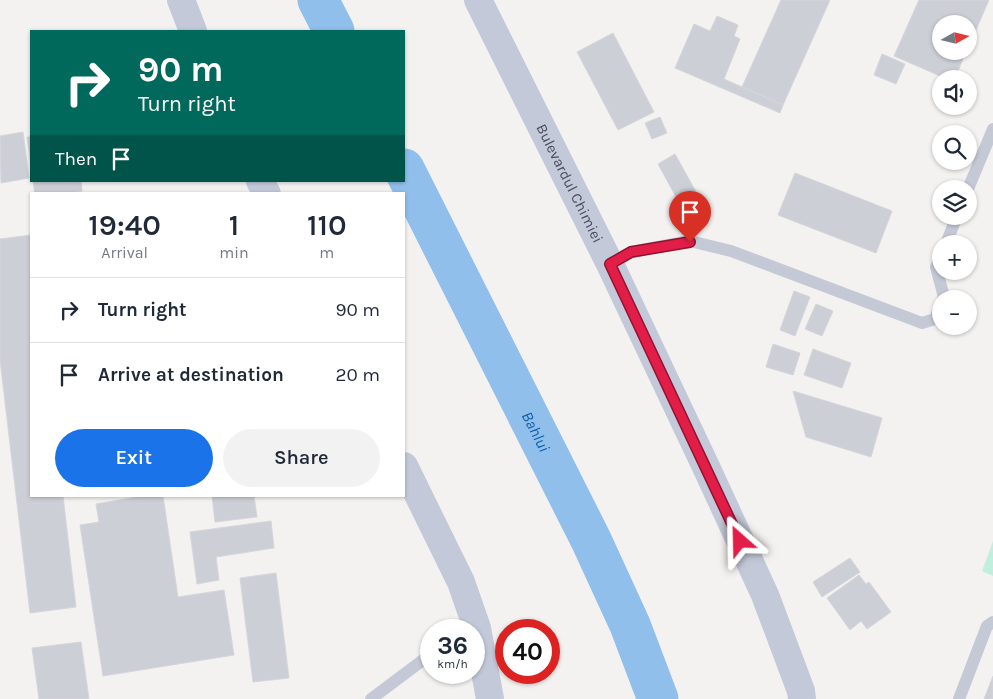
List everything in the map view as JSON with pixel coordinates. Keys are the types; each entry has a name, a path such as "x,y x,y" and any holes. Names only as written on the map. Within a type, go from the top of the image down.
{"street":[{"path":"181,0 193,30"},
{"name":"Bulevardul Chimiei","path":"478,0 610,264 707,469 764,595 802,699"},
{"path":"405,468 461,582 471,619"},
{"path":"485,677 490,699"}],"lane":[{"path":"972,180 993,128"},
{"path":"610,264 631,252 690,242 731,251 922,324 932,320"},
{"path":"959,699 987,626 993,622"},
{"path":"371,699 420,662"}],"green space":[{"path":"993,541 993,576 982,571"}],"building":[{"path":"781,0 830,0 783,105 742,87"},
{"path":"919,0 989,0 978,25 978,15 932,15 932,60 962,60 959,70 932,70 932,72 894,56"},
{"path":"717,16 738,25 734,36 740,39 724,79 783,105 780,113 675,68 694,24 710,31"},
{"path":"613,33 654,112 618,130 577,52"},
{"path":"882,54 905,64 896,84 874,75"},
{"path":"660,117 667,133 652,139 645,123"},
{"path":"23,132 29,178 1,183 0,136"},
{"path":"27,137 30,137 30,158"},
{"path":"675,154 706,210 688,219 658,164"},
{"path":"795,173 892,211 876,253 778,215"},
{"path":"33,182 81,182 82,191 35,192"},
{"path":"30,235 30,497 63,497 76,607 30,613 0,360 0,239"},
{"path":"794,291 810,297 795,336 780,330"},
{"path":"816,304 833,311 822,336 805,329"},
{"path":"773,344 800,353 793,375 766,367"},
{"path":"813,349 851,363 842,388 804,375"},
{"path":"793,391 882,418 871,457 806,437"},
{"path":"137,497 163,497 178,597 224,590 234,655 103,676 80,525 99,522 96,504"},
{"path":"212,497 254,497 257,517 215,522"},
{"path":"271,521 274,548 216,557 219,580 197,584 190,532"},
{"path":"850,558 860,572 822,597 813,582"},
{"path":"276,573 289,678 253,682 240,578"},
{"path":"859,575 866,584 869,582 891,612 867,629 861,621 850,630 827,598"},
{"path":"81,642 89,699 39,699 32,648"},
{"path":"993,676 993,699 984,699"}],"waterway":[{"name":"Bahlui","path":"318,0 333,30"},
{"name":"Bahlui","path":"405,171 591,540 630,625 658,699"}],"route":[{"path":"690,242 631,252 610,264 740,541"}]}
